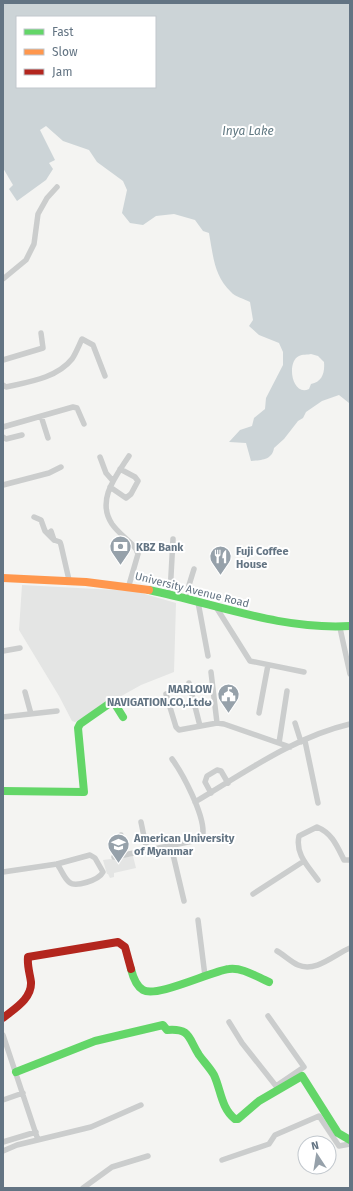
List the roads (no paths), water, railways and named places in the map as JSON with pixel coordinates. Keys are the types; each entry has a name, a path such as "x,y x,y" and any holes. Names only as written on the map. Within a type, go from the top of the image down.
{"street":[{"path":"3,279 26,260 34,244 38,214 47,198 57,187"},
{"path":"3,360 43,348 41,333"},
{"path":"3,386 27,382 53,373 73,357 82,339 94,345 105,376"},
{"path":"3,427 73,407 77,408 84,424"},
{"path":"41,416 48,438"},
{"path":"3,437 6,439 22,435"},
{"path":"129,456 111,484 106,502 112,524 133,545 138,554 129,585"},
{"path":"100,457 111,484 126,498 131,494 138,481 135,477 120,469"},
{"path":"3,485 49,473 61,467"},
{"path":"34,517 41,520 45,531 54,540 60,542 70,580"},
{"path":"51,531 54,540"},
{"path":"170,594 173,539"},
{"path":"185,598 194,569"},
{"name":"University Avenue Road","path":"3,578 70,580 129,585 170,594 252,616 309,626 340,628 350,626"},
{"path":"198,602 208,656"},
{"path":"216,607 250,661 304,672"},
{"path":"340,628 350,674"},
{"path":"3,651 20,648"},
{"path":"259,712 268,665"},
{"path":"211,672 217,723"},
{"path":"189,683 200,726"},
{"path":"279,743 287,691"},
{"path":"25,692 31,714"},
{"path":"166,694 177,729 217,723 234,726 290,747"},
{"path":"3,791 84,792 78,728 80,724 113,701 123,717"},
{"path":"3,717 57,711"},
{"path":"295,723 303,741 318,803"},
{"path":"195,802 290,747 329,729 350,724"},
{"path":"114,857 193,841 203,833 195,802 184,776 172,759"},
{"path":"211,793 205,782 207,776 217,770 221,771 228,783"},
{"path":"141,822 147,851"},
{"path":"318,880 299,853 297,844 299,836 317,827 331,836 344,860 350,860"},
{"path":"121,835 124,855"},
{"path":"171,846 184,902"},
{"path":"3,872 57,864 93,855 103,872 95,880 73,884 69,882 57,864"},
{"path":"253,894 304,862"},
{"path":"198,920 205,976"},
{"path":"3,1018 27,997 32,985 27,962 28,957 118,942 125,947 133,974 142,989 150,991 161,990 230,969 241,970 269,982"},
{"path":"277,951 298,966 309,966 320,964 350,948"},
{"path":"16,1072 95,1040 157,1025 163,1025 167,1030 180,1029 185,1032 192,1041 200,1057 208,1066 216,1081 224,1106 234,1120 238,1119 260,1101 301,1073 304,1067 268,1016"},
{"path":"229,1022 242,1043 276,1086 301,1073"},
{"path":"3,1034 38,1140"},
{"path":"301,1073 338,1133 350,1140"},
{"path":"3,1100 23,1093"},
{"path":"3,1151 38,1140 91,1127 141,1105"},
{"path":"222,1160 270,1144 275,1135 319,1116 340,1146 350,1144"},
{"path":"3,1142 36,1132"},
{"path":"83,1188 112,1167 148,1156"}],"water":[{"name":"Inya Lake","path":"3,3 350,3 350,411 349,403 339,395 322,401 306,412 303,418 298,421 284,439 274,448 269,457 263,460 251,461 246,443 229,442 240,430 252,426 254,418 265,409 266,398 283,365 283,352 279,343 259,335 249,326 253,320 250,302 237,297 225,286 215,265 209,233 203,231 195,220 174,214 156,216 143,225 130,223 122,213 127,190 123,181 97,162 89,150 63,141 46,126 40,130 55,160 49,163 53,169 46,180 17,201 9,189 13,185 3,168","holes":["311,354 318,356 324,362 322,376 318,381 311,384 309,389 303,390 298,388 295,384 292,371 295,359 302,355"]}],"place":[{"name":"KBZ Bank","path":"121,566"},
{"name":"Fuji Coffee House","path":"220,576"},
{"name":"MARLOW NAVIGATION.CO,.Ltdမ","path":"228,714"},
{"name":"American University of Myanmar","path":"119,864"}]}
